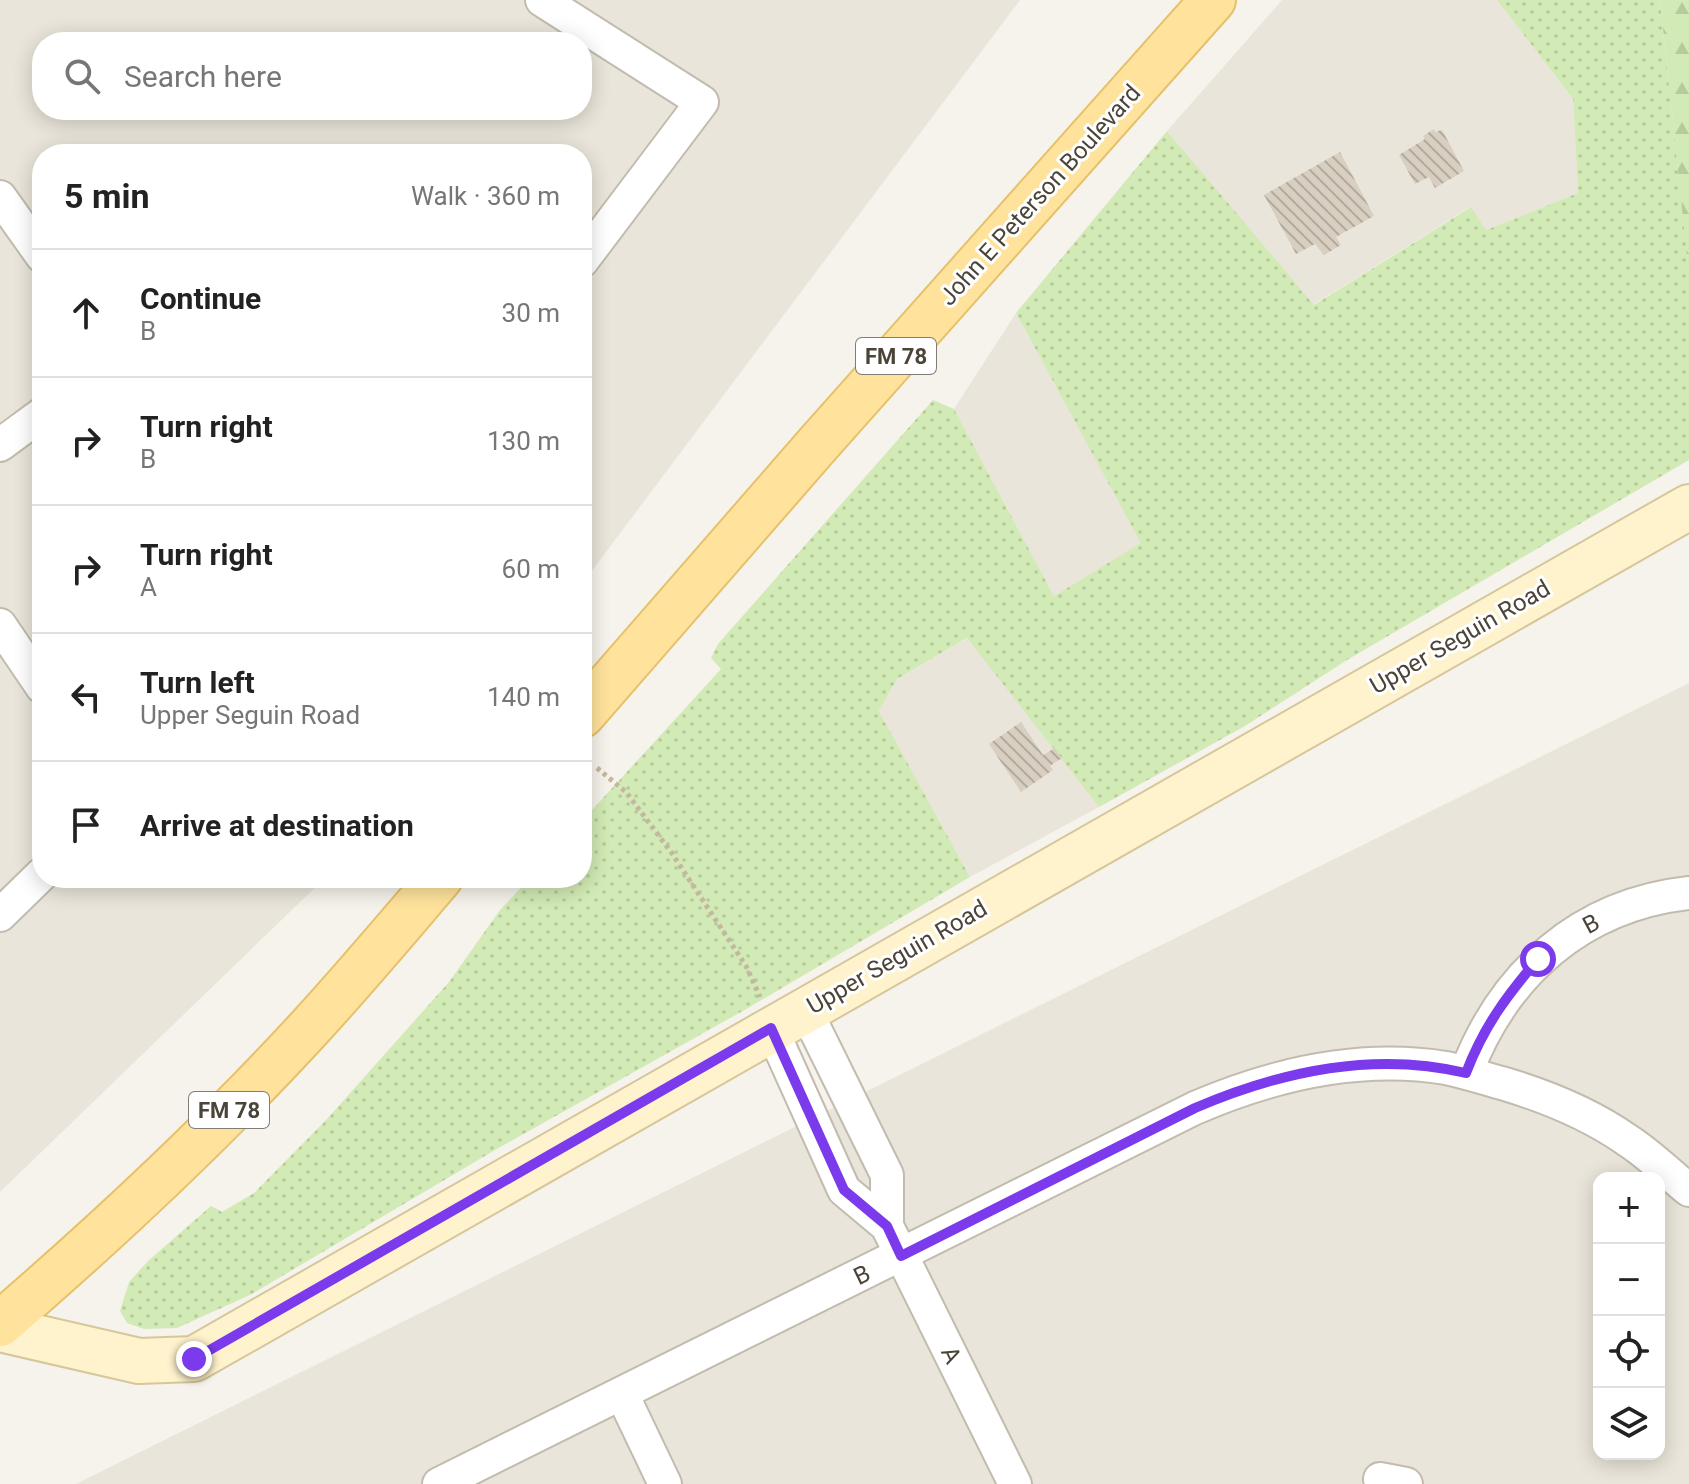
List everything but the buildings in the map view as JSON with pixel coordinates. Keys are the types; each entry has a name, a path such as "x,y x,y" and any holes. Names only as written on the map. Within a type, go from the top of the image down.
{"main road":[{"name":"John E Peterson Boulevard","path":"592,704 1213,0"},
{"name":"FM 78","path":"0,1326 189,1152 312,1026 431,888"}],"street":[{"path":"542,0 702,102 592,248"},
{"path":"0,197 32,242"},
{"path":"0,445 32,421"},
{"name":"Upper Seguin Road","path":"0,1326 139,1361 194,1359 1689,507"},
{"path":"0,625 32,672"},
{"path":"0,915 32,884"},
{"name":"B","path":"1466,1073 1476,1047 1503,1000 1538,959 1582,927 1631,905 1689,893"},
{"name":"A","path":"788,1018 844,1190 887,1226"},
{"name":"A","path":"788,1018 887,1175 887,1226 1015,1484"},
{"name":"B","path":"439,1484 1195,1108 1237,1090 1280,1077 1325,1068 1370,1064 1444,1068 1466,1073 1540,1094 1586,1115 1628,1140 1689,1190"},
{"path":"622,1394 665,1484"}],"path":[{"path":"597,768 626,792 680,865 746,966 788,1018"}],"shaded area":[{"path":"0,0 1020,0 592,571 592,144 32,144 32,888 315,888 0,1192"},
{"path":"1282,0 1497,0 1573,99 1578,193 1486,230 1470,207 1313,305 1167,131"},
{"path":"1016,313 1142,543 1054,596 954,409"},
{"path":"968,638 1099,807 970,877 879,711 897,679"},
{"path":"1689,683 1689,1484 76,1484"}],"green space":[{"path":"1497,0 1660,0 1689,271 1689,460 1347,660 1245,726 1099,807 967,638 897,679 879,711 970,877 250,1295 177,1328 144,1329 127,1323 120,1311 129,1282 148,1261 211,1206 222,1212 254,1193 327,1119 449,982 500,910 521,888 592,888 592,810 721,669 711,658 718,644 933,400 954,409 1054,596 1141,543 1016,313 1167,131 1314,305 1471,207 1486,230 1578,193 1573,99"},
{"path":"1660,0 1689,0 1689,271 1688,265"}],"route":[{"path":"194,1359 771,1028 844,1190 887,1226 901,1256 1195,1108 1237,1090 1325,1068 1370,1064 1444,1068 1466,1073 1476,1047 1503,1000 1538,959"}]}
